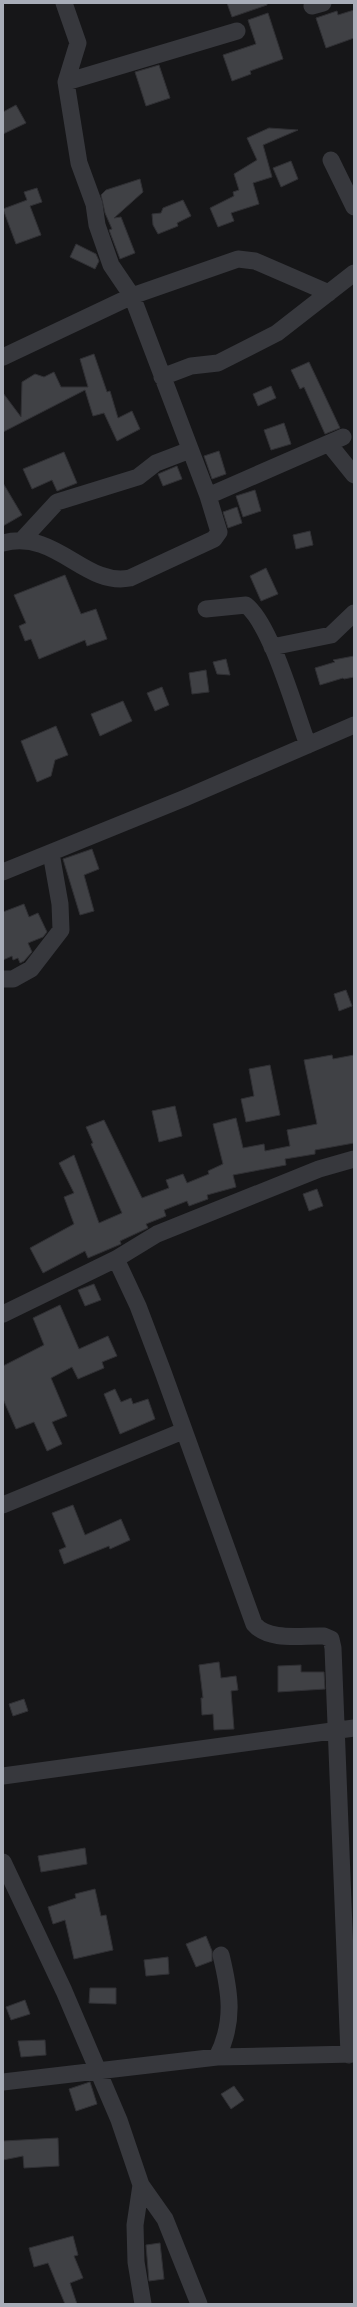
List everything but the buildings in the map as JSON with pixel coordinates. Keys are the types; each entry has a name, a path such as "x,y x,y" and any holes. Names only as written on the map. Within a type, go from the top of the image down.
{"street":[{"path":"3,543 22,540 49,546 106,579 118,580 130,578 218,536 219,532 208,496 132,296 111,264 97,225 94,204 79,163 66,82 78,43 64,3"},
{"path":"66,82 237,31"},
{"path":"331,160 354,207"},
{"path":"3,357 132,296 238,259 255,261 329,293"},
{"path":"162,377 191,366 218,363 277,333 354,273"},
{"path":"208,496 336,440 354,475"},
{"path":"22,540 57,502 138,477 156,463 190,450"},
{"path":"206,609 246,605 254,611 272,647 308,745"},
{"path":"272,647 332,635 354,613"},
{"path":"3,872 354,725"},
{"path":"3,979 13,979 31,969 61,930 60,904 51,853"},
{"path":"3,1314 116,1259 157,1234 319,1169 354,1159"},
{"path":"3,2082 217,2057 351,2055 337,1731 333,1648 331,1639 324,1636 268,1635 259,1630 254,1624 138,1306 116,1259"},
{"path":"3,1506 183,1431"},
{"path":"3,1776 354,1728"},
{"path":"3,1862 64,1991 96,2072 119,2120 141,2186 165,2219 199,2304"},
{"path":"217,2057 227,2034 231,2007 230,1991 221,1955"},
{"path":"141,2186 135,2224 136,2262 143,2304"}]}
